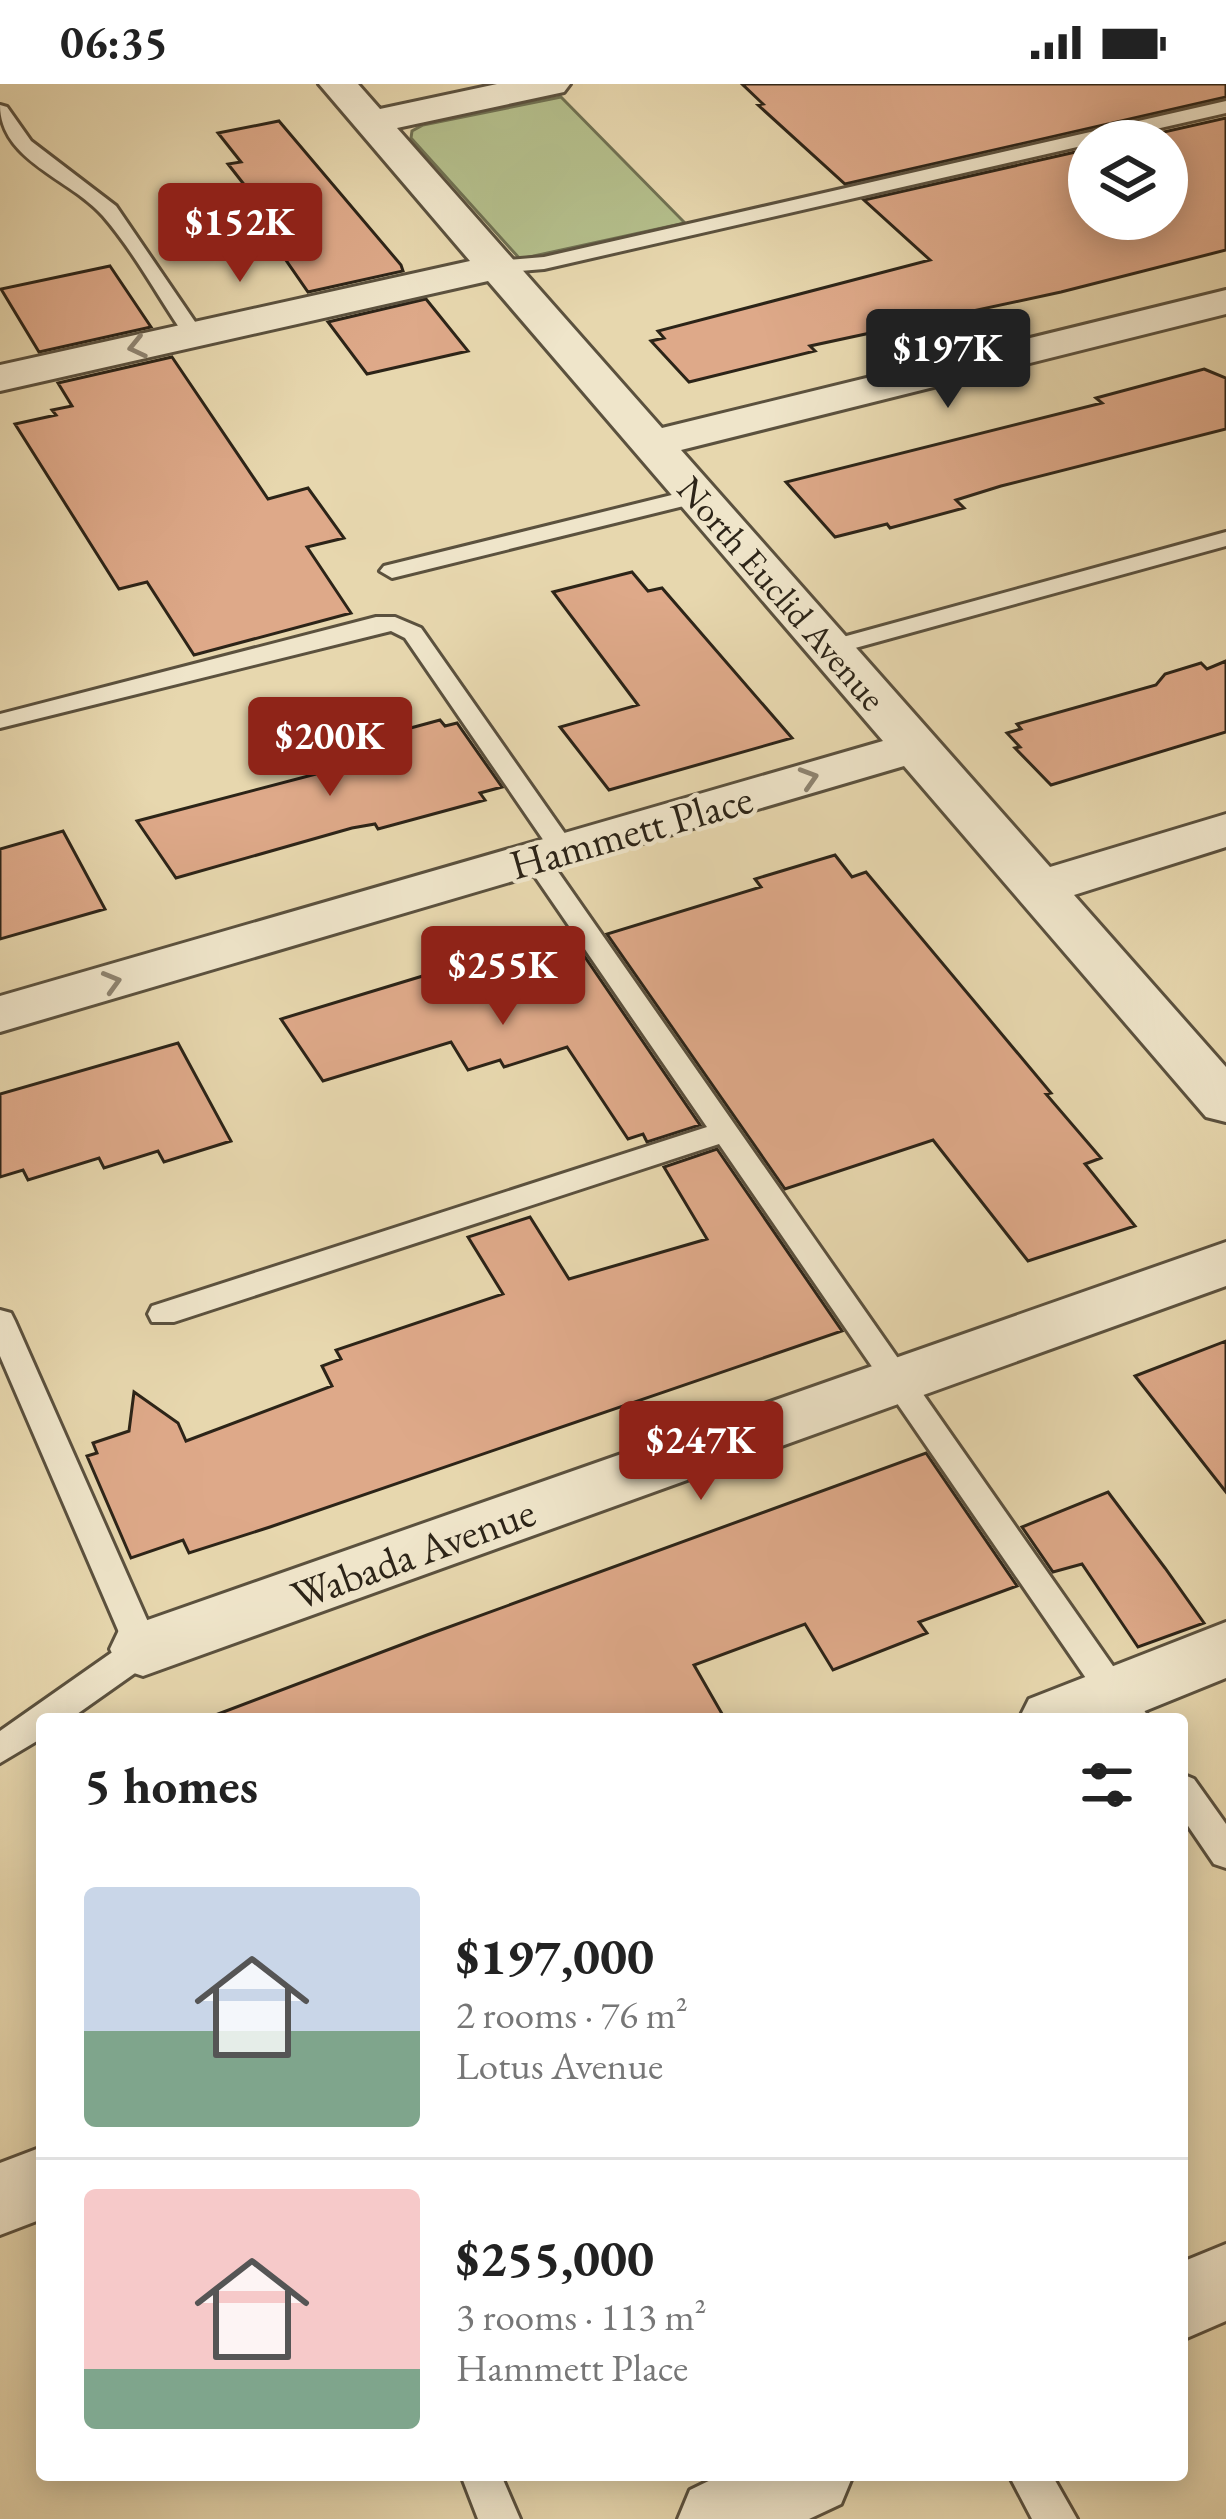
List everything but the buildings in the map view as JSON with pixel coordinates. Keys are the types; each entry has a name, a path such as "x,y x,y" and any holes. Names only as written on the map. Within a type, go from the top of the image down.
{"street":[{"name":"North Euclid Avenue","path":"338,84 1226,1103"},
{"path":"370,122 551,84"},
{"path":"0,378 497,267"},
{"path":"651,444 1226,302"},
{"name":"Hammett Place","path":"0,1014 915,747"},
{"path":"1039,889 1226,830"},
{"name":"Wabada Avenue","path":"143,1649 1226,1263"},
{"path":"1086,1713 1125,1706 1226,1649"},
{"path":"0,2199 36,2184"},
{"path":"1188,2299 1226,2281"},
{"path":"719,2519 799,2481"}],"lane":[{"path":"497,267 544,263 1226,107"},
{"path":"0,112 33,154 109,210 194,335"},
{"path":"392,571 696,496"},
{"path":"829,648 1226,539"},
{"path":"0,721 376,624 395,624 412,633 727,1130 895,1382 1125,1706"},
{"path":"164,1314 727,1130"},
{"path":"0,1321 143,1649 53,1713"},
{"path":"0,1750 36,1725"},
{"path":"1188,1798 1226,1853"},
{"path":"483,2481 499,2519"},
{"path":"1034,2481 1056,2519"}],"green space":[{"path":"561,97 685,223 520,259 411,138 412,131 423,125"}]}
